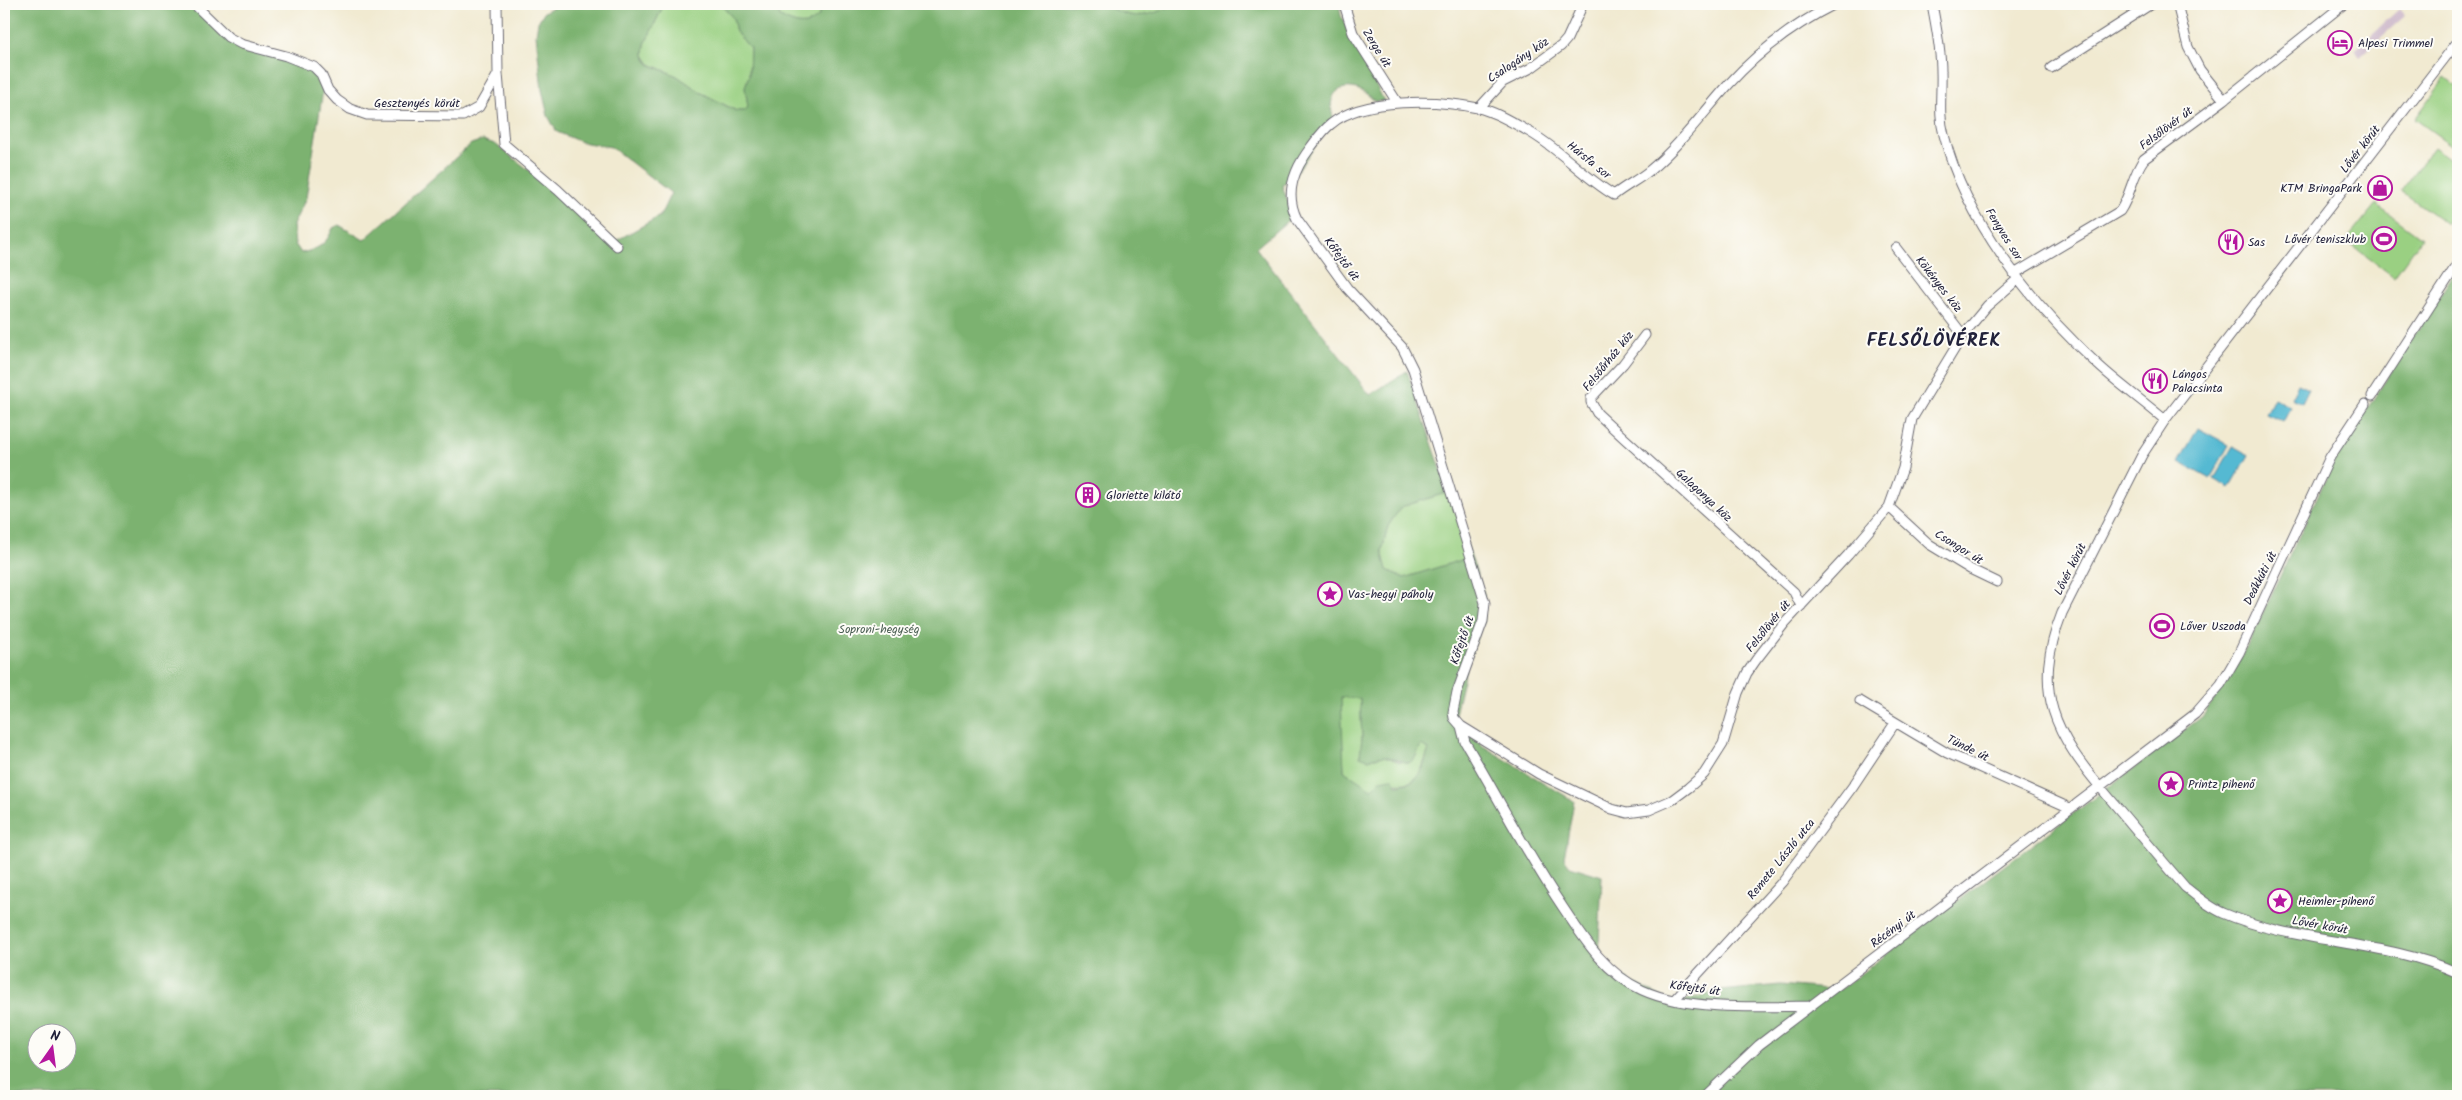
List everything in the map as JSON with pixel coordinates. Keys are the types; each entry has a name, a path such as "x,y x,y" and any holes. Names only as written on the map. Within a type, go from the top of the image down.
{"street":[{"name":"Gesztenyés körút","path":"194,4 228,37 241,44 286,56 314,67 321,74 328,90 337,100 350,109 367,115 463,116 479,107 489,94 498,74 497,4"},
{"name":"Zerge út","path":"1344,4 1353,34 1398,102"},
{"name":"Csalogány köz","path":"1479,108 1503,82 1531,68 1561,46 1567,39 1583,4"},
{"name":"Hársfa sor","path":"1354,112 1398,102 1446,104 1479,108 1526,130 1554,148 1591,180 1614,195 1649,171 1693,126 1730,83 1767,48 1793,27 1835,4"},
{"name":"Fenyves sor","path":"1932,4 1942,72 1940,111 1949,155 1959,180 1980,219 2016,276 2059,327 2090,357 2165,420"},
{"path":"2051,68 2151,4"},
{"path":"2178,4 2188,47 2200,70 2224,100"},
{"name":"Felsőlövér út","path":"1461,726 1539,774 1588,799 1627,813 1648,810 1672,800 1688,788 1704,774 1724,744 1738,693 1747,673 1784,624 1848,555 1889,507 1903,468 1912,419 1963,335 1987,306 2016,276 2120,211 2126,202 2135,171 2144,159 2224,100 2344,4"},
{"name":"Lővér körút","path":"2458,41 2165,420 2142,455 2076,583 2052,637 2048,680 2051,708 2074,756 2102,783 2185,887 2221,912 2274,929 2399,952 2458,973"},
{"path":"498,74 504,144 558,190 617,246"},
{"name":"Kőfejtő út","path":"1354,112 1331,124 1298,163 1290,195 1292,208 1347,288 1402,347 1413,369 1485,603 1484,621 1457,692 1453,712 1454,718 1461,726 1465,742 1536,867 1598,958 1642,990 1674,1000 1742,1007 1811,1006"},
{"name":"Kökényes köz","path":"1896,248 1963,335"},
{"path":"2372,396 2458,263"},
{"name":"Felsőőrház köz","path":"1591,402 1591,398 1623,364 1645,335"},
{"name":"Galagonya köz","path":"1591,402 1597,412 1632,446 1794,592 1801,606"},
{"name":"Deákkúti út","path":"2102,783 2121,772 2195,714 2221,684 2240,653 2330,457 2365,404"},
{"name":"Csongor út","path":"1889,507 1929,544 1970,570 1997,582"},
{"name":"Tünde út","path":"1860,702 1947,753 2070,808"},
{"name":"Remete László utca","path":"1674,1000 1782,882 1853,786 1895,723"},
{"name":"Récényi út","path":"1705,1096 1759,1045 2102,783"}],"shaded area":[{"path":"2399,9 2405,16 2360,56 2355,50"}],"green space":[{"name":"Soproni-hegység","path":"4,4 192,4 232,40 318,70 324,84 306,198 293,225 295,244 301,253 321,245 333,228 339,225 364,240 471,144 483,140 495,144 555,190 612,243 660,216 671,193 611,147 581,142 557,132 548,116 542,90 536,34 538,22 544,12 559,4 664,4 645,44 644,55 649,64 677,76 700,92 736,111 745,111 748,107 745,87 749,75 750,48 736,32 733,18 720,4 782,4 778,10 780,17 796,24 805,24 810,23 819,16 820,4 1101,4 1119,12 1139,16 1166,9 1163,4 1339,4 1341,16 1384,101 1375,102 1360,90 1351,88 1343,88 1337,92 1331,107 1334,120 1295,174 1282,185 1293,216 1256,248 1370,395 1407,371 1449,492 1401,507 1388,526 1382,551 1387,570 1404,578 1471,557 1484,594 1483,621 1466,667 1454,718 1483,746 1574,801 1564,858 1570,866 1602,876 1599,944 1606,969 1674,1003 1720,991 1780,985 1839,990 2203,716 2243,655 2335,459 2458,267 2458,1096 4,1096","holes":["1341,697 1360,699 1362,737 1360,756 1368,759 1384,756 1409,763 1415,758 1421,745 1429,749 1420,774 1412,781 1397,785 1392,778 1380,780 1371,789 1344,771"]},
{"path":"664,4 720,4 733,18 736,32 750,48 749,75 745,87 748,107 745,111 737,111 700,92 677,76 650,64 644,55 645,44"},
{"path":"782,4 820,4 819,16 810,23 796,24 780,17 778,10"},
{"path":"1101,4 1163,4 1167,9 1147,15 1133,16"},
{"path":"2445,78 2458,88 2458,150 2415,119"},
{"path":"2434,147 2458,165 2458,209 2447,224 2401,191"},
{"name":"Lővér teniszklub","path":"2376,204 2422,238 2394,277 2346,241"},
{"path":"1449,492 1471,557 1404,578 1387,570 1382,551 1388,526 1401,507"},
{"path":"1340,697 1360,699 1362,737 1360,756 1375,758 1384,756 1400,762 1415,758 1421,744 1429,749 1422,768 1414,780 1392,783 1380,780 1371,790 1344,771"}],"water":[{"path":"2298,384 2309,389 2302,403 2291,398"},
{"path":"2274,398 2291,407 2283,422 2266,414"},
{"path":"2198,428 2229,445 2210,479 2179,462"},
{"path":"2233,446 2249,455 2230,488 2214,479"}],"place":[{"name":"Alpesi Trimmel","path":"2340,43"},
{"name":"KTM BringaPark","path":"2380,188"},
{"name":"Lővér teniszklub","path":"2384,239"},
{"name":"Sas","path":"2231,242"},
{"name":"Lángos Palacsinta","path":"2155,381"},
{"name":"Gloriette kilátó","path":"1088,495"},
{"name":"Vas-hegyi páholy","path":"1330,594"},
{"name":"Lőver Uszoda","path":"2162,626"},
{"name":"Printz pihenő","path":"2171,784"},
{"name":"Heimler-pihenő","path":"2280,901"}],"district":[{"name":"FELSŐLÖVÉREK","path":"1934,340"}]}
